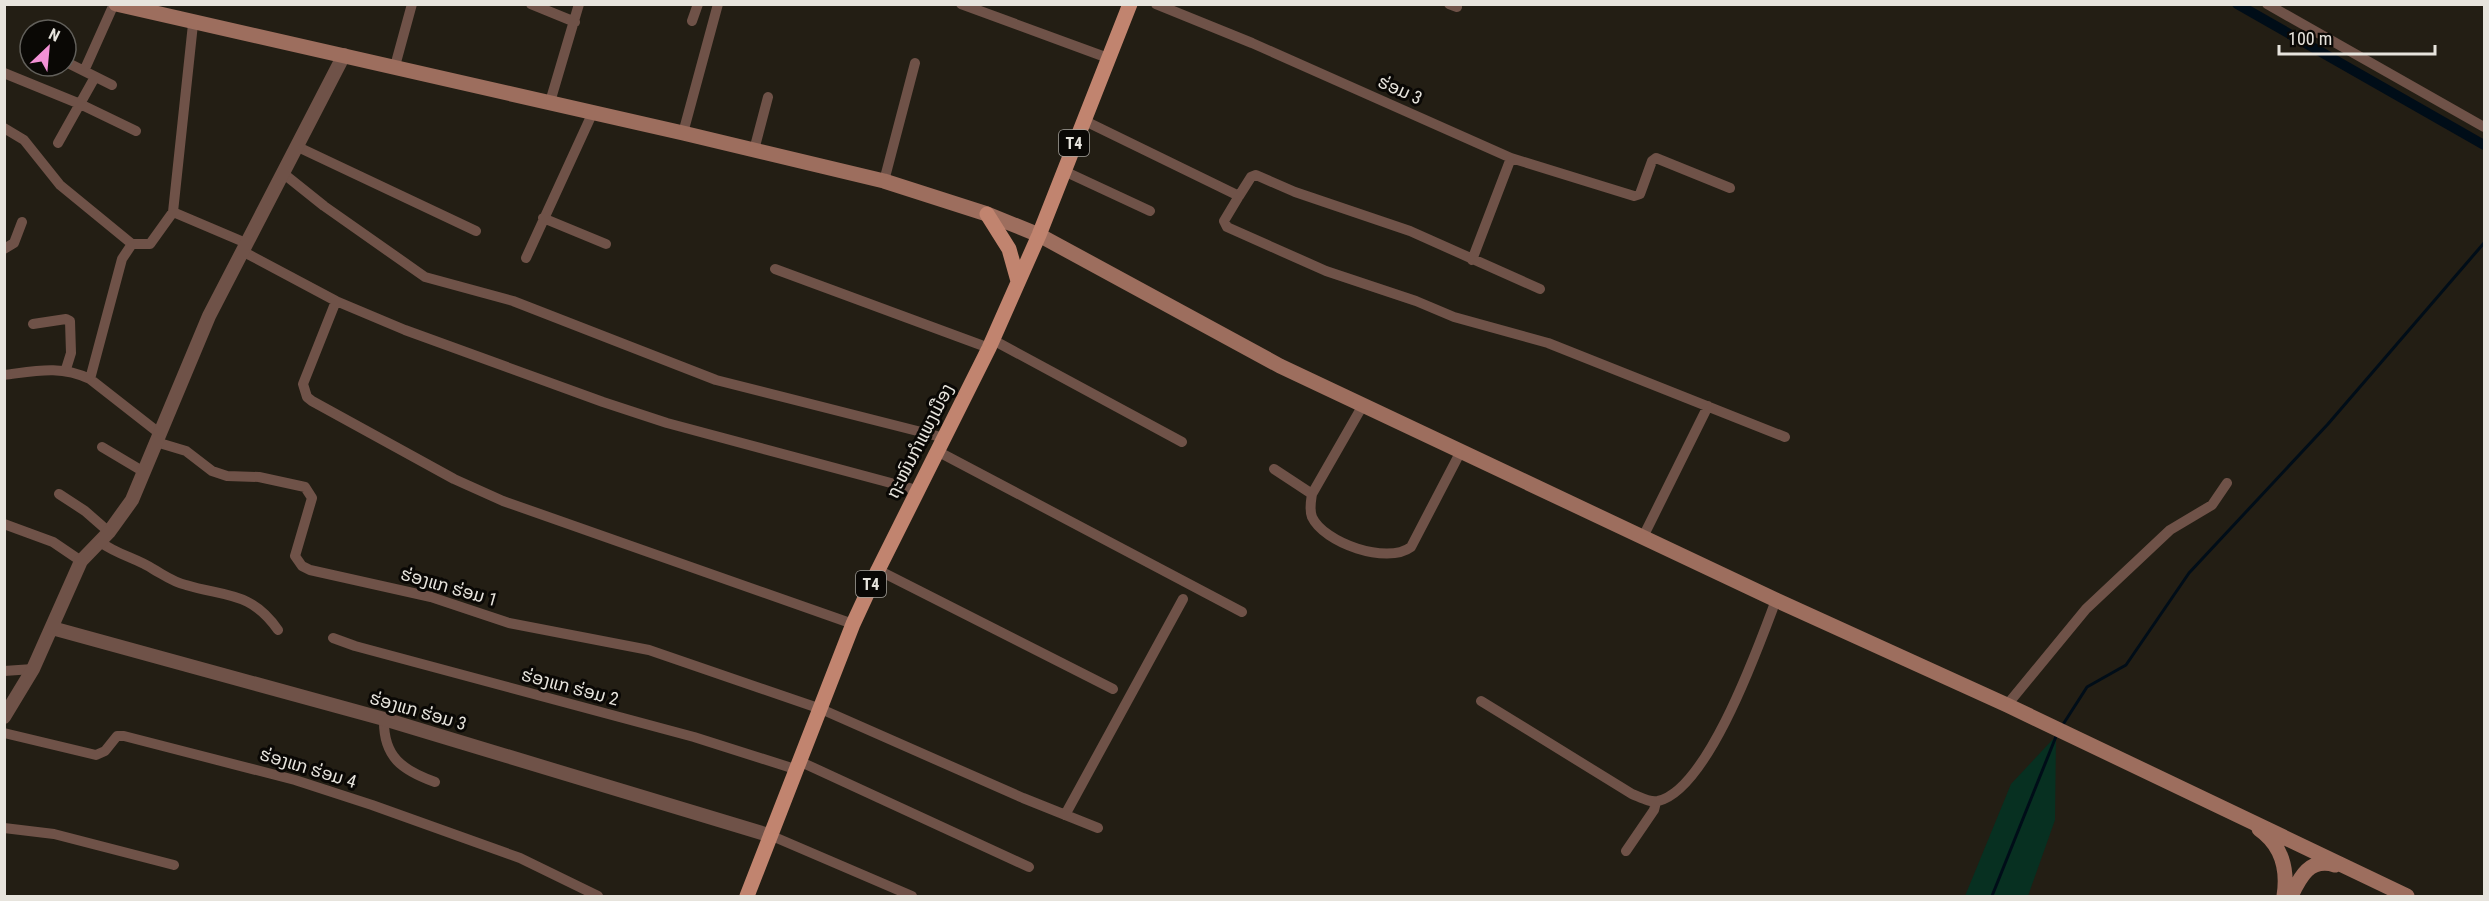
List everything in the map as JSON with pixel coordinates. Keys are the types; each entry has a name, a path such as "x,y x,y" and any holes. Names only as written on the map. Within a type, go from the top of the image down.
{"main road":[{"path":"115,4 193,24 394,66 884,181 987,214 1039,235 1280,366 1776,600 2226,808 2407,897"},
{"name":"ຖະໜົນກຳແພງເມືອງ","path":"747,897 800,766 853,624 991,344 1039,235 1130,4"},
{"path":"987,214 1009,249 1018,281"},
{"path":"2226,808 2265,834 2277,848 2284,865 2284,897"},
{"path":"2290,897 2301,875 2316,864 2330,864 2361,874"}],"street":[{"path":"84,71 115,4"},
{"path":"394,66 412,4"},
{"path":"531,4 575,22"},
{"path":"550,102 579,4"},
{"path":"692,21 698,4"},
{"path":"683,133 718,4"},
{"path":"961,4 1108,58"},
{"name":"ຮ່ອມ 3","path":"1156,4 1252,43 1511,158 1634,196 1640,194 1652,161 1656,158 1730,188"},
{"path":"2267,4 2484,127"},
{"path":"4,128 24,140 60,184 132,244 146,246 155,240 173,212 193,24"},
{"path":"4,717 33,669 66,590 81,561 105,537 132,500 209,316 344,55"},
{"path":"884,181 915,63"},
{"path":"78,68 112,85"},
{"path":"4,73 80,104 136,131"},
{"path":"58,143 95,77"},
{"path":"754,150 768,97"},
{"path":"526,258 593,112"},
{"path":"1083,120 1239,196"},
{"path":"298,147 476,231"},
{"path":"1472,260 1511,158"},
{"path":"1064,171 1150,211"},
{"path":"284,174 324,206 425,277 513,301 716,380 941,445 1242,612"},
{"path":"1540,289 1410,231 1294,192 1256,176 1251,177 1224,221 1227,227 1316,267 1416,301 1454,317 1548,343 1785,438"},
{"path":"173,212 244,247 336,301 405,330 666,423 918,490"},
{"path":"543,218 606,244"},
{"path":"4,249 14,243 22,222"},
{"path":"90,379 105,331 122,259 132,244"},
{"path":"775,269 991,344 1182,442"},
{"path":"336,301 303,384 307,397 312,401 454,479 503,501 853,624"},
{"path":"33,324 66,319 70,321 71,353 66,369"},
{"path":"4,375 66,369 90,379 157,438"},
{"path":"1363,405 1312,494 1312,518 1327,534 1357,550 1399,553 1410,547 1461,451"},
{"path":"1643,537 1708,406"},
{"name":"ຮ່ອງແກ ຮ່ອມ 1","path":"157,438 186,451 201,465 219,474 259,477 305,487 312,498 295,556 302,566 310,570 431,597 509,623 649,650 821,709"},
{"path":"102,447 144,472"},
{"path":"1274,469 1312,494"},
{"path":"2007,705 2086,609 2170,530 2212,505 2227,483"},
{"path":"59,494 85,511 121,556 154,569 167,579 242,598 268,615 278,630"},
{"path":"4,524 64,547 81,561"},
{"path":"878,570 1113,689"},
{"path":"1065,815 1183,599"},
{"path":"1481,701 1632,794 1656,802 1666,798 1696,771 1717,738 1752,663 1776,600"},
{"name":"ຮ່ອງແກ ຮ່ອມ 3","path":"52,628 384,719 772,836"},
{"name":"ຮ່ອງແກ ຮ່ອມ 2","path":"333,638 355,646 800,766 1029,867"},
{"path":"4,671 33,669"},
{"path":"821,709 1098,828"},
{"path":"384,719 383,740 394,758 409,772 435,782"},
{"name":"ຮ່ອງແກ ຮ່ອມ 4","path":"4,733 96,755 105,751 117,736 123,736 295,780 520,858 598,897"},
{"path":"1626,851 1654,810 1656,802"},
{"path":"4,828 54,834 174,865"},
{"path":"772,836 912,897"}],"green space":[{"path":"2056,736 2055,820 2028,896 1965,896 2011,784"}],"waterway":[{"path":"2237,4 2484,145"},
{"path":"2062,726 2087,687 2126,665 2189,573 2328,424 2484,243"},
{"path":"1992,896 2057,734"}]}
